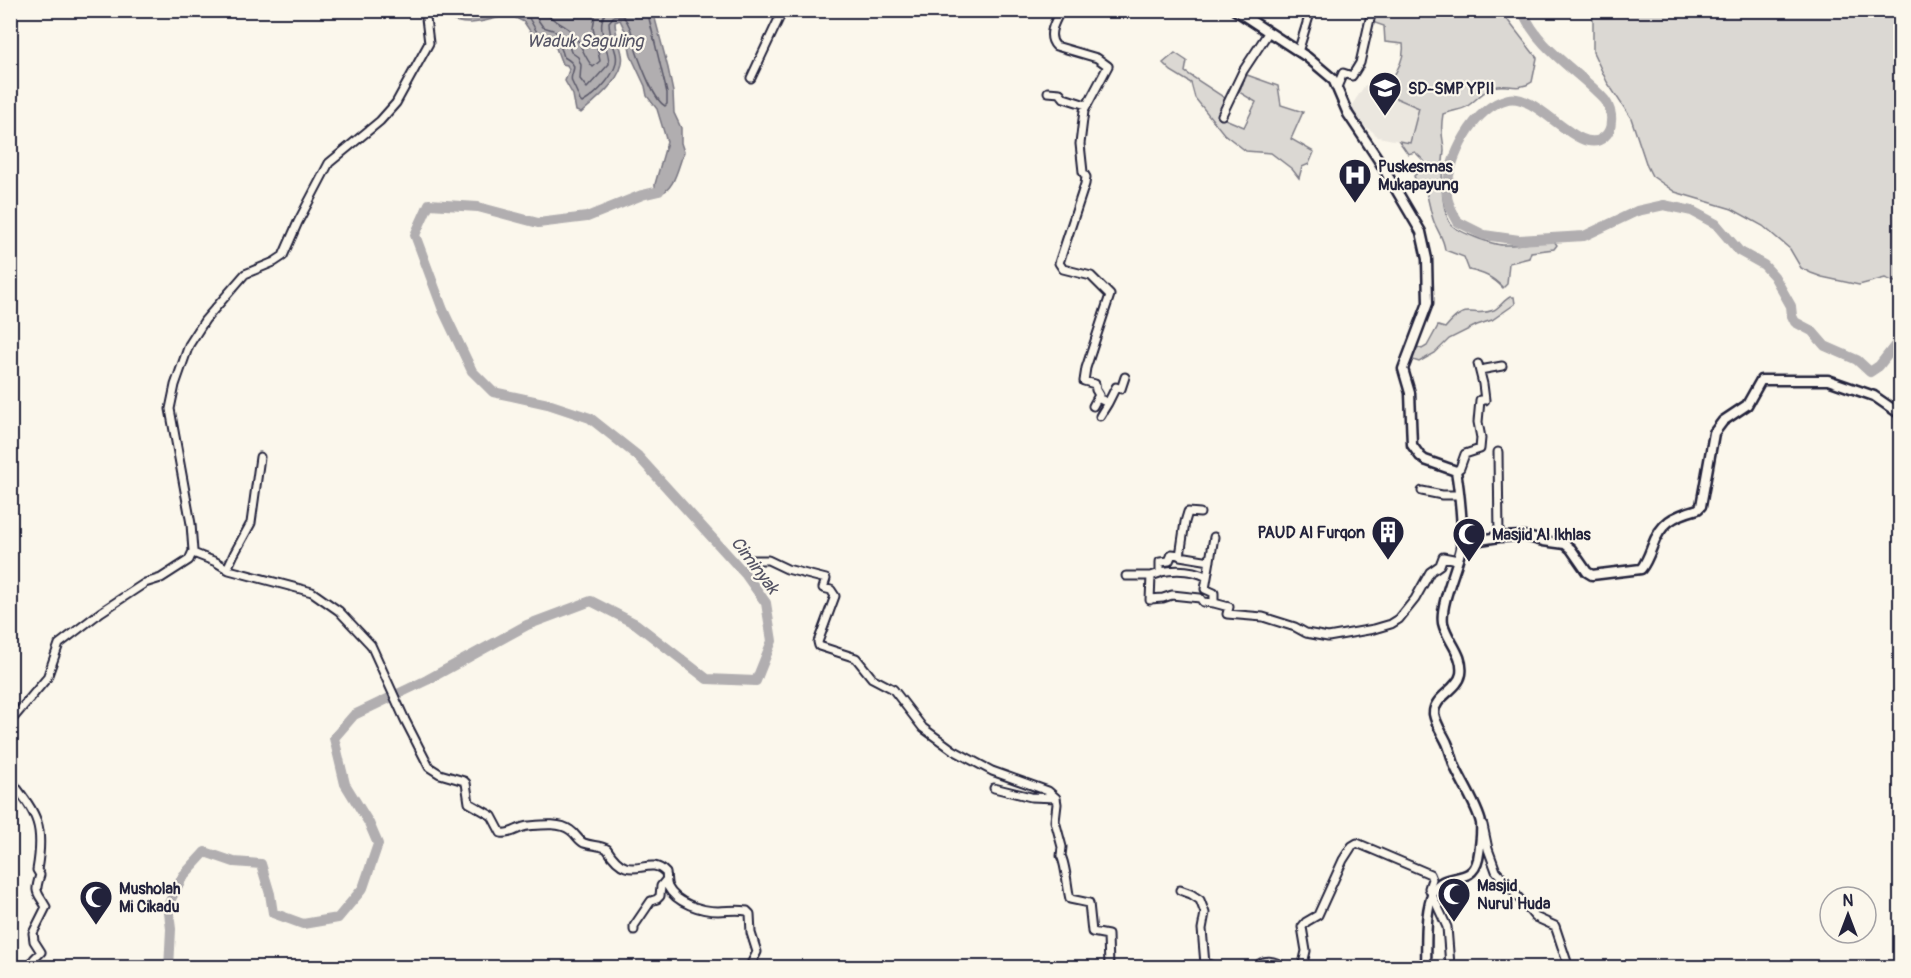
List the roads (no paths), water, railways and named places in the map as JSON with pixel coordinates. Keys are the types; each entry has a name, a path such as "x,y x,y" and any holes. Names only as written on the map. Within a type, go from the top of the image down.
{"street":[{"path":"10,722 47,678 59,644 101,612 145,583 161,578 189,560 193,553 186,492 170,402 189,345 205,320 245,274 283,256 328,163 380,121 396,103 429,43 425,10"},
{"path":"751,78 783,10"},
{"path":"1061,10 1053,30 1053,43 1056,46 1097,58 1108,66 1086,105 1080,144 1083,172 1086,177 1085,184 1059,263 1063,269 1091,276 1110,295 1086,368 1084,381 1095,384 1099,395 1093,406"},
{"path":"1235,10 1248,14 1268,33 1328,74 1337,87 1348,114 1416,221 1424,240 1427,259 1428,303 1403,369 1410,393 1412,445 1425,460 1456,471"},
{"path":"1298,52 1311,10"},
{"path":"1337,87 1343,73 1352,76 1360,63 1372,10"},
{"path":"1222,115 1243,71 1268,33"},
{"path":"1048,92 1060,93 1064,99 1086,105"},
{"path":"1456,471 1460,468 1465,454 1480,448 1478,422 1480,400 1485,400 1479,367 1502,366"},
{"path":"1100,416 1116,387 1121,389 1125,377"},
{"path":"1461,543 1524,536 1565,544 1587,572 1592,575 1641,569 1662,526 1673,518 1701,506 1714,433 1723,421 1747,405 1763,379 1828,381 1874,396 1900,414"},
{"path":"1098,398 1108,402"},
{"path":"1498,452 1499,537"},
{"path":"227,569 251,523 260,457"},
{"path":"1456,471 1461,543 1443,616 1446,630 1460,658 1460,675 1455,685 1438,703 1434,712 1454,765 1485,829 1488,849 1496,871 1535,917 1555,926 1569,968"},
{"path":"1422,491 1442,495 1459,495"},
{"path":"1180,555 1188,512 1200,513"},
{"path":"1214,537 1205,589 1214,593 1214,603"},
{"path":"193,553 227,569 312,592 339,611 371,645 429,767 440,774 464,781 469,803 492,816 501,833 510,833 524,826 563,827 570,830 577,839 607,849 614,860 626,868 631,870 642,866 659,867 666,873 670,890 688,904 715,911 742,910 750,914 751,933 757,952 749,968"},
{"path":"1160,572 1160,562 1169,561 1172,555 1210,561"},
{"path":"1151,576 1150,599 1172,595 1200,598 1203,602 1229,607 1227,614 1263,618 1311,634 1328,637 1343,636 1395,622 1415,598 1430,572 1440,565 1443,557 1458,560"},
{"path":"752,560 768,560 786,569 826,579 823,588 831,590 835,596 818,642 819,646 856,658 872,678 893,689 923,728 953,750 978,765 1048,792 1056,798 1058,804 1055,821 1062,847 1061,856 1064,860 1065,879 1070,899 1079,900 1079,903 1089,903 1092,932 1108,934 1109,968"},
{"path":"1126,576 1151,576 1160,572 1186,571 1197,572 1207,577"},
{"path":"10,779 32,809 40,832 37,870 40,875 36,892 46,907 33,933 34,942 41,952 34,959 36,968"},
{"path":"994,788 1031,797 1056,798"},
{"path":"1426,968 1427,932 1434,890 1448,879 1466,877 1475,867 1481,830 1480,820"},
{"path":"1302,968 1306,951 1302,927 1318,915 1343,860 1355,843 1430,874 1432,879 1429,888 1447,927 1450,966"},
{"path":"634,930 634,926 651,900 660,896 661,886 666,880"},
{"path":"1180,890 1200,900 1205,913 1202,929 1203,966 1217,968"},
{"path":"1255,968 1265,960 1285,968"}],"water":[{"name":"Waduk Saguling","path":"443,11 653,11 668,68 674,113 681,128 681,143 684,152 672,183 664,192 658,194 655,190 667,142 657,109 647,96 645,86 631,56 627,35 620,20 615,22 622,54 620,71 609,87 581,113 576,111 573,95 565,81 569,70 567,65 562,64 556,48 546,41 536,40 524,22 510,15 463,23 447,18"}],"waterway":[{"path":"1522,10 1529,24 1548,48 1605,100 1611,113 1610,128 1604,137 1594,141 1583,139 1532,105 1520,100 1508,99 1496,104 1474,123 1457,150 1452,165 1447,197 1458,222 1484,235 1519,240 1584,236 1637,211 1664,205 1692,211 1716,224 1739,251 1764,265 1774,276 1791,306 1795,322 1812,331 1825,346 1857,360 1870,372 1879,366 1900,339"},
{"name":"Ciminyak","path":"169,968 171,929 168,905 183,876 205,852 234,862 261,864 273,913 303,924 338,918 363,888 378,844 369,823 345,784 334,738 354,715 427,680 527,625 591,601 636,624 707,679 756,681 772,641 766,603 746,575 638,456 590,418 548,404 493,392 472,371 443,310 415,235 429,204 478,207 538,223 587,217 642,195 659,191 664,183"}],"place":[{"name":"SD-SMP YPII","path":"1385,117"},
{"name":"Puskesmas Mukapayung","path":"1355,204"},
{"name":"PAUD Al Furqon","path":"1388,561"},
{"name":"Masjid Al Ikhlas","path":"1469,563"},
{"name":"Masjid Nurul Huda","path":"1454,923"},
{"name":"Musholah Mi Cikadu","path":"96,926"}]}
